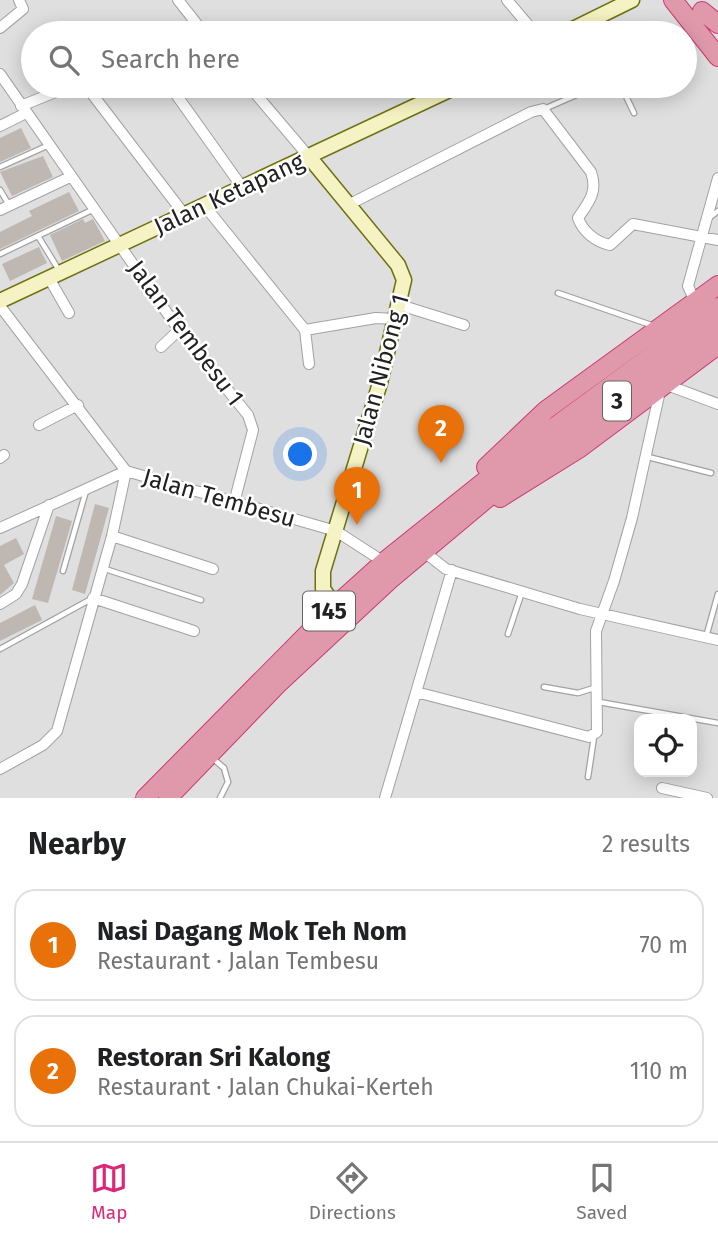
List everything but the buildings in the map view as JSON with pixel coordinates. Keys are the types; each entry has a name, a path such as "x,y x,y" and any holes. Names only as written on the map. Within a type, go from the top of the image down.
{"highway":[{"path":"673,0 690,21"},
{"path":"697,30 718,57"},
{"path":"385,561 546,410 718,285"},
{"name":"3","path":"531,444 718,307"},
{"name":"3","path":"515,475 718,327"},
{"path":"450,528 580,448 718,345"},
{"name":"145","path":"145,798 335,606 385,561 531,444"},
{"name":"145","path":"168,798 277,685 423,551 515,475"}],"street":[{"path":"178,0 194,21"},
{"path":"507,0 525,21"},
{"path":"589,21 632,0"},
{"path":"683,0 718,44"},
{"path":"0,28 21,5"},
{"name":"Jalan Tembesu 1","path":"0,74 179,330 248,415 253,430 234,503"},
{"path":"0,126 47,98"},
{"path":"95,98 184,214"},
{"path":"179,98 242,187"},
{"path":"258,98 310,158"},
{"name":"Jalan Ketapang","path":"0,304 54,275 310,158 433,98"},
{"path":"348,205 531,112 543,109 592,172 594,195 578,218 581,226 600,243 610,245 633,224 718,240"},
{"name":"Jalan Nibong 1","path":"310,158 398,265 404,279 398,312 323,571 323,589 335,606"},
{"path":"5,208 70,177"},
{"path":"699,300 692,295 688,286 718,178"},
{"path":"204,205 305,330 309,364"},
{"path":"54,275 69,313"},
{"name":"Jalan Tembesu","path":"0,304 126,471 336,531 385,561"},
{"path":"305,330 398,312 464,325"},
{"path":"161,348 179,330"},
{"path":"416,692 594,736 600,725 596,631 632,518 663,387 718,404"},
{"path":"38,425 78,405"},
{"path":"1,526 126,471"},
{"path":"0,769 43,746 57,730 112,536 126,471"},
{"path":"0,604 16,594 22,584 49,505"},
{"path":"112,536 213,569"},
{"path":"423,551 452,570 522,592 602,614 718,640"},
{"path":"384,798 452,570"},
{"path":"93,598 194,631"},
{"path":"662,788 707,798"}],"lane":[{"path":"543,109 569,98"},
{"path":"627,98 634,113"},
{"path":"0,167 49,145"},
{"path":"0,190 5,208"},
{"path":"0,254 94,209"},
{"path":"705,220 718,211"},
{"path":"38,236 54,275"},
{"path":"558,293 661,328"},
{"path":"645,457 711,473"},
{"path":"63,571 88,488"},
{"path":"102,568 201,600"},
{"path":"508,634 522,592"},
{"path":"705,638 718,594"},
{"path":"0,649 93,598"},
{"path":"544,687 578,693 597,687"},
{"path":"599,702 718,723"},
{"path":"588,777 594,736"},
{"path":"208,754 224,768 228,782 220,798"}],"shaded area":[{"path":"0,0 718,0 718,798 0,798"}],"place":[{"name":"Restoran Sri Kalong","path":"441,463"},
{"name":"Nasi Dagang Mok Teh Nom","path":"357,525"}]}
